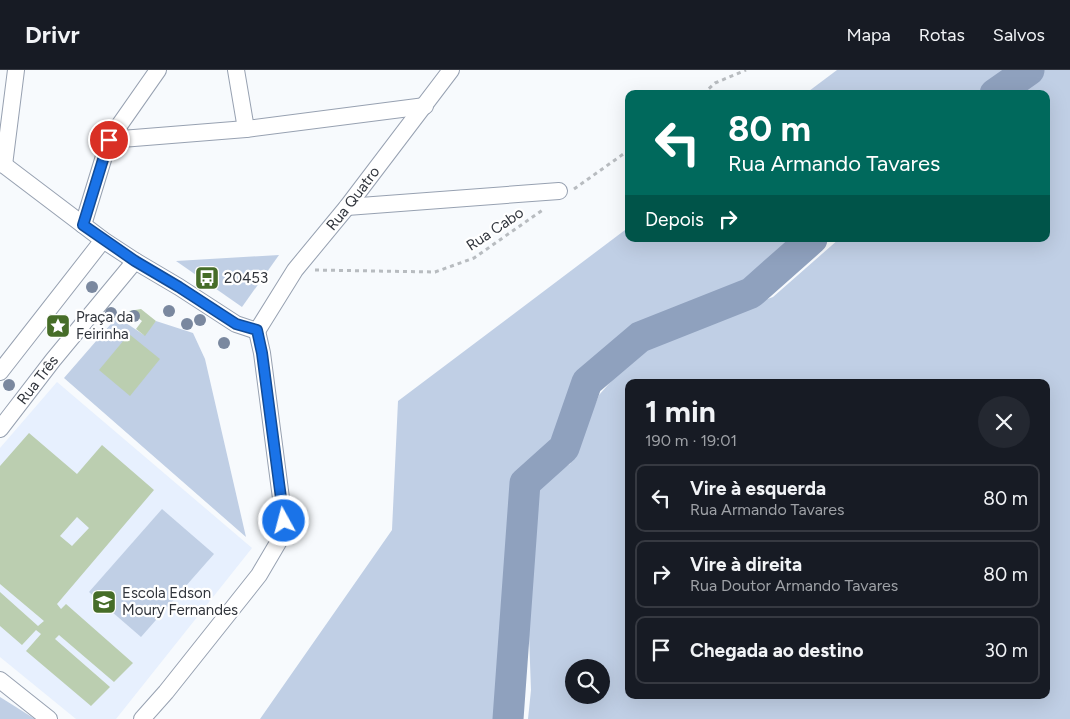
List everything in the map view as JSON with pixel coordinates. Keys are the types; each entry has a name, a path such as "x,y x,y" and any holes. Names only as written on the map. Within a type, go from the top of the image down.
{"street":[{"path":"16,70 2,168 135,261 236,324 257,330 262,353 284,521 279,541 259,575 166,692 142,719"},
{"path":"83,225 109,140 158,70"},
{"path":"236,70 246,129"},
{"name":"Rua Quatro","path":"257,330 295,270 347,207 451,70"},
{"path":"109,140 246,129 425,106"},
{"path":"347,207 565,190"},
{"path":"0,372 103,240"},
{"name":"Rua Três","path":"0,429 53,360 135,261"},
{"path":"0,680 49,719"}],"path":[{"path":"707,90 715,83 746,70"},
{"path":"565,190 625,152"},
{"name":"Rua Cabo","path":"295,270 435,272 474,258 547,207"}],"shaded area":[{"path":"837,70 1029,70 1001,90 810,90"},
{"path":"1038,70 1070,70 1070,719 528,719 531,690 524,497 508,719 260,719 392,530 398,401 625,230 625,242 809,242 751,293 640,337 587,382 564,448 525,483 525,490 570,464 599,395 646,342 773,297 836,242 1050,242 1050,90 1021,90"},
{"path":"279,255 242,307 176,261"},
{"path":"117,317 144,335 156,321 193,333 205,359 246,537 64,378"},
{"name":"Escola Edson Moury Fernandes","path":"57,382 252,548 116,719 76,719 0,657 0,448"},
{"path":"162,509 214,554 141,637 89,592"},
{"path":"0,697 35,719 0,719"}],"building":[{"path":"141,309 156,321 145,336 136,329 142,321 129,311"},
{"path":"129,334 160,359 130,396 99,370"},
{"path":"29,433 77,474 102,445 154,490 57,604 61,609 66,604 133,663 114,682 59,635 55,639 110,687 91,706 26,651 41,634 36,630 22,645 0,626 0,592 38,626 44,621 0,584 0,466","holes":["77,517 89,528 72,546 60,536"]}],"waterway":[{"path":"1001,90 1029,70"},
{"path":"508,719 525,483 564,448 587,382 640,337 751,293 809,242"}],"place":[{"name":"20453","path":"207,278"},
{"name":"Praça da Feirinha","path":"58,326"},
{"name":"Escola Edson Moury Fernandes","path":"104,602"}],"route":[{"path":"109,140 83,225 135,261 236,324 257,330 262,353 284,521"}]}
